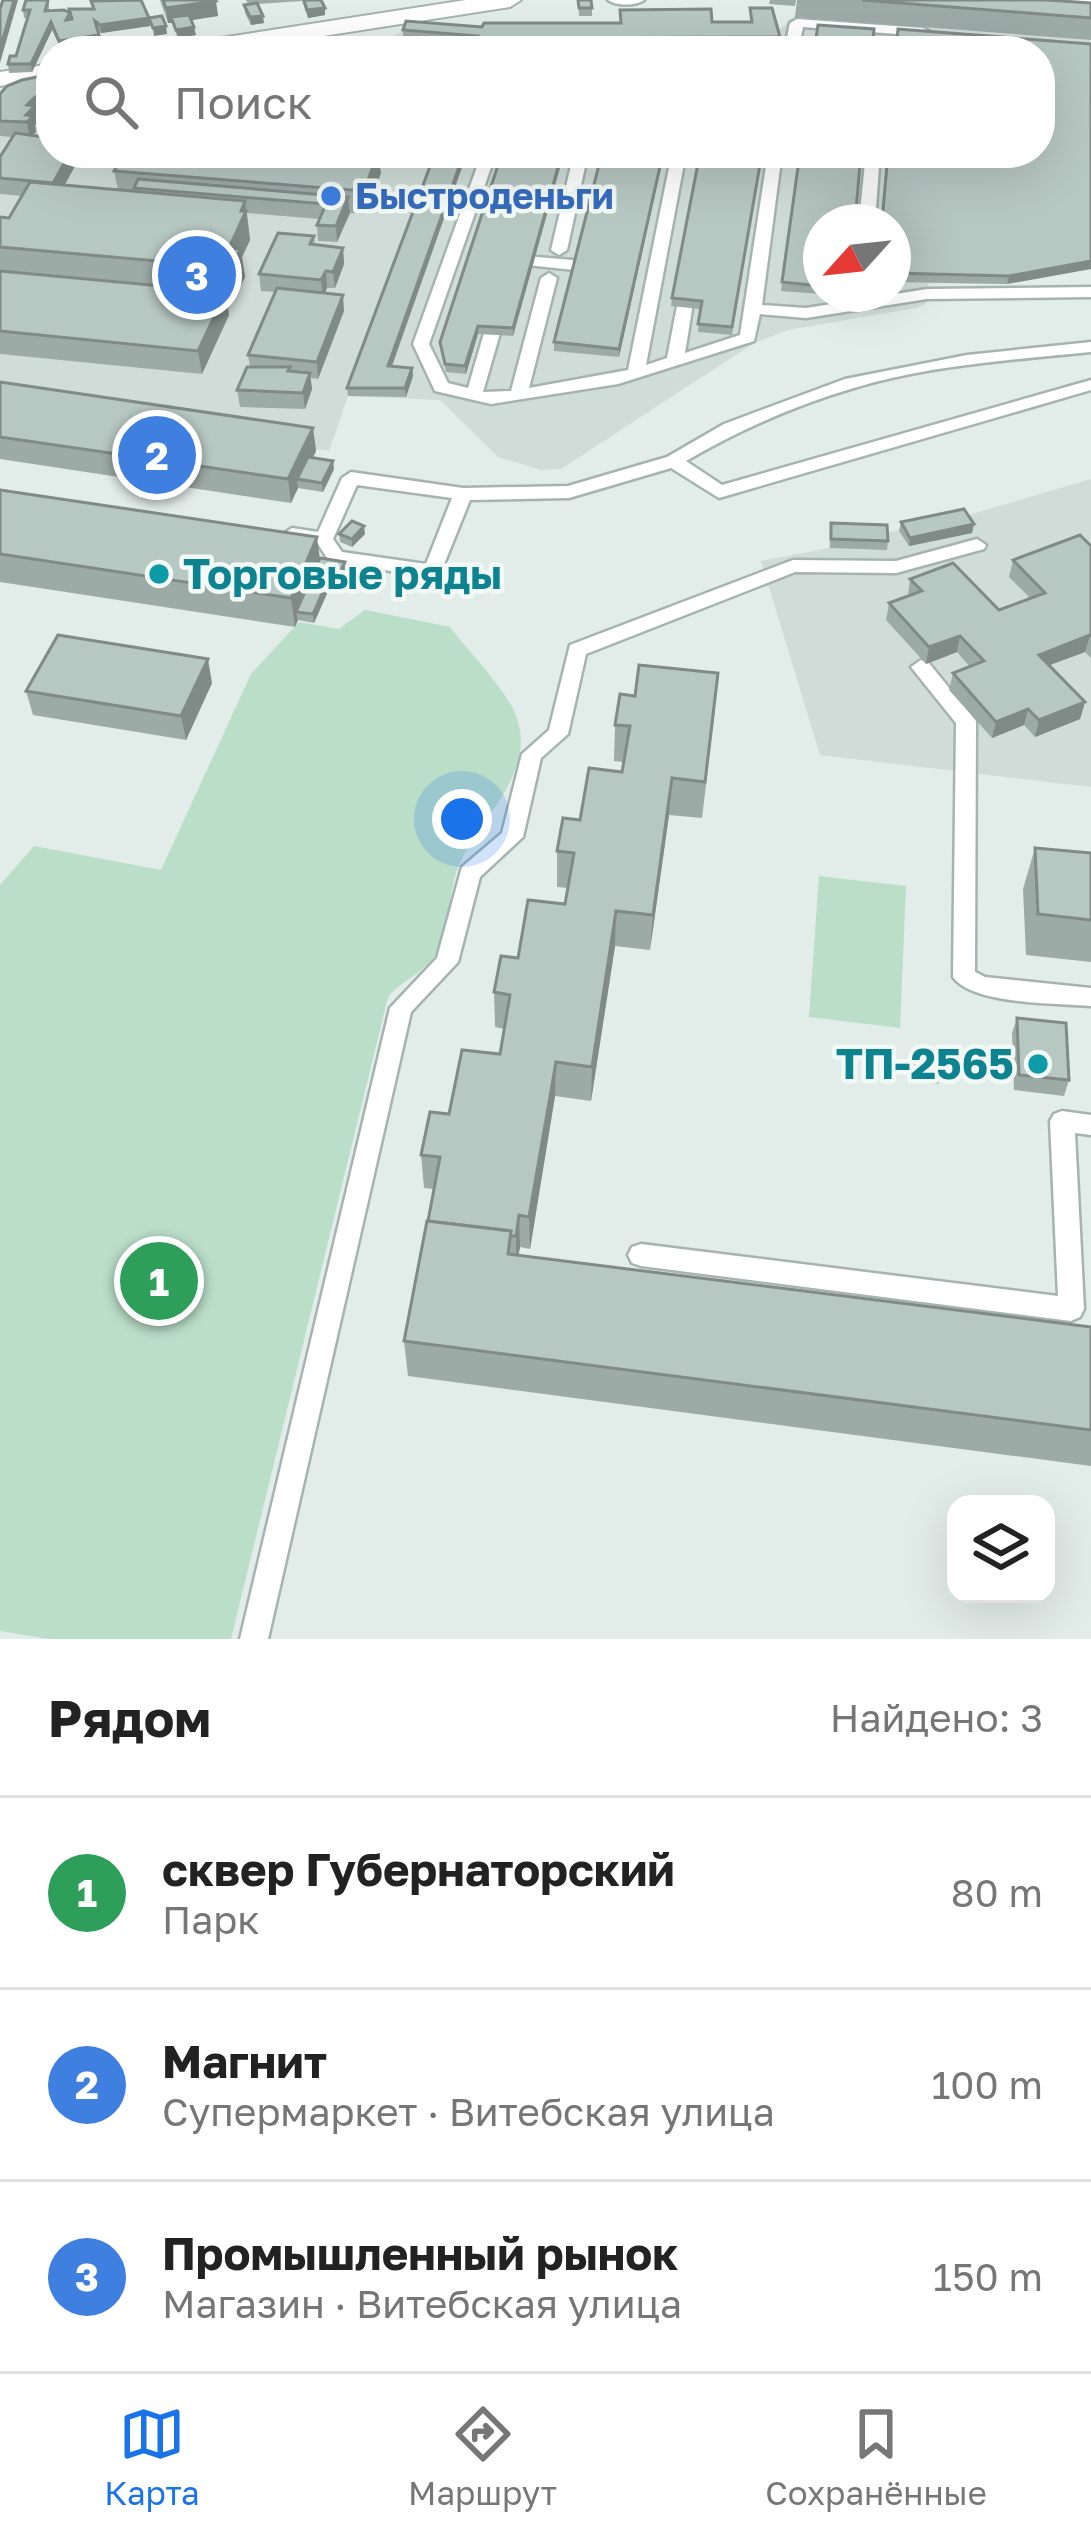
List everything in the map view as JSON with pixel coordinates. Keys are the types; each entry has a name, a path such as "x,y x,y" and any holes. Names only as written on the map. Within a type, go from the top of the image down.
{"street":[{"path":"278,36 510,0"},
{"path":"0,80 36,74"}],"lane":[{"path":"615,0 637,0"},
{"path":"1066,0 1091,2"},
{"path":"794,36 797,23 931,33"},
{"path":"884,36 885,29"},
{"path":"484,168 421,344 441,387 491,399 636,373 748,338 774,168"},
{"path":"559,250 578,168"},
{"path":"636,373 676,168"},
{"path":"869,204 872,168"},
{"path":"474,395 520,238"},
{"path":"579,285 590,244"},
{"path":"514,260 584,266"},
{"path":"675,361 691,268"},
{"path":"519,394 549,278"},
{"path":"911,295 1091,292"},
{"path":"752,308 810,312"},
{"path":"324,539 351,478 463,494 569,492 673,461 730,428 851,383 968,360 1091,346"},
{"path":"673,461 719,492 1091,385"},
{"path":"278,532 324,539 336,557 431,575 463,494"},
{"path":"254,1639 401,1008 447,962 470,872 512,837 532,754 558,734 577,650 793,566 896,567 977,545"},
{"path":"921,668 965,721 964,976 982,986 1091,997"},
{"path":"641,1255 1071,1310 1062,1121 1091,1124"}],"shaded area":[{"path":"798,3 1091,26 1091,269 1007,284 928,283 926,304 911,309 911,204 803,204 803,312 893,312 788,330 754,343 561,469 541,470 498,457 440,400 348,396 329,451 0,403 0,114 36,97 36,168 1055,168 1055,36 482,36 484,31 779,30 795,17"},
{"path":"1091,479 1091,787 820,755 761,561 829,548 829,531 885,533 962,517"}],"green space":[{"path":"365,610 450,627 511,705 521,737 519,756 513,776 459,865 436,954 388,997 231,1639 49,1639 0,1631 0,885 34,846 161,870 251,674 299,622 339,629"},
{"path":"819,876 906,886 900,1028 809,1017"}],"building":[{"path":"3,0 14,0 0,49 0,9"},
{"path":"26,0 48,0 45,11 64,10 70,13 66,20 72,19 69,9 94,9 91,1 141,0 149,18 100,25 95,21 99,35 92,36 57,36 51,22 44,36 36,36 31,64 8,64 10,56 16,56 30,10 23,10"},
{"path":"163,0 215,0 216,1 166,8"},
{"path":"304,0 321,0 325,8 307,10"},
{"path":"578,0 591,0 592,8 579,8"},
{"path":"862,0 1091,3 1091,18"},
{"path":"257,3 263,16 250,17 244,5"},
{"path":"750,8 772,8 780,36 478,36 403,30 406,21 482,27 484,23 621,23 620,10 711,9 712,22 752,22"},
{"path":"189,15 194,27 176,30 171,17"},
{"path":"162,16 166,26 153,28 149,18"},
{"path":"818,25 874,29 873,36 816,36"},
{"path":"898,29 988,36 897,36"},
{"path":"1055,41 1091,44 1091,261 1009,276 911,273 911,204 884,204 887,168 1055,168"},
{"path":"36,77 36,97 27,105 35,106 26,115 33,116 27,122 0,121 0,94"},
{"path":"15,133 36,136 36,168 62,168 53,183 0,178 0,157"},
{"path":"116,168 372,168 364,191"},
{"path":"429,168 459,168 388,366 412,368 405,388 347,388"},
{"path":"497,168 558,168 513,328 478,326 465,366 445,364 440,342"},
{"path":"598,168 660,168 619,349 554,342"},
{"path":"697,168 759,168 732,327 698,324 702,301 672,298"},
{"path":"798,168 860,168 857,204 803,204 803,284 782,282"},
{"path":"138,179 348,197 336,226 317,225 326,204 134,188"},
{"path":"30,182 245,201 241,211 246,211 229,248 241,249 236,258 217,257 213,266 0,247 0,217 9,218"},
{"path":"278,233 314,236 310,244 343,248 333,272 326,271 321,280 259,274"},
{"path":"0,271 226,292 198,351 0,331"},
{"path":"277,288 343,295 317,362 248,355"},
{"path":"247,367 290,367 288,371 310,373 303,393 237,390"},
{"path":"0,382 313,428 288,479 0,437"},
{"path":"308,457 333,461 322,483 297,479"},
{"path":"0,490 317,537 291,598 0,554"},
{"path":"964,509 974,524 910,538 901,522"},
{"path":"352,521 364,526 352,539 339,534"},
{"path":"831,523 887,525 888,541 831,539"},
{"path":"1080,535 1091,546 1091,637 1039,655 1085,702 1039,720 1028,709 996,722 953,673 984,661 960,636 929,647 889,603 922,591 910,579 953,563 999,610 1045,593 1013,560"},
{"path":"320,558 345,562 336,581 328,580 313,614 296,612"},
{"path":"58,635 208,659 181,716 26,691"},
{"path":"639,665 718,673 705,782 672,778 653,915 616,911 592,1067 556,1062 529,1217 519,1215 516,1236 510,1236 511,1231 428,1221 440,1157 421,1155 430,1112 449,1114 462,1050 500,1054 510,995 494,992 501,956 518,958 528,900 565,904 574,853 557,851 563,818 580,820 589,768 622,772 630,726 615,725 620,694 635,696"},
{"path":"1035,848 1091,853 1091,920 1038,914"},
{"name":"ТП-2565","path":"1017,1018 1066,1023 1069,1080 1019,1075"},
{"path":"916,1051 941,1055 940,1076 915,1073"},
{"path":"427,1221 511,1231 508,1254 1091,1327 1091,1430 404,1341"}],"place":[{"name":"Быстроденьги","path":"331,196"},
{"name":"Промышленный рынок","path":"197,275"},
{"name":"Магнит","path":"157,455"},
{"name":"Торговые ряды","path":"159,574"},
{"name":"ТП-2565","path":"1038,1064"},
{"name":"сквер Губернаторский","path":"159,1281"}]}
